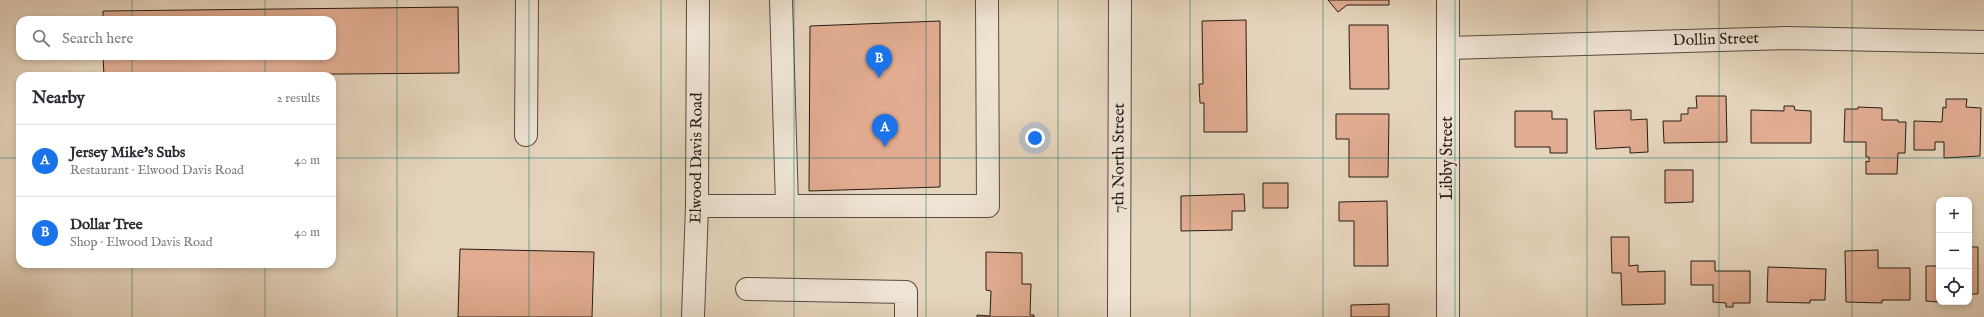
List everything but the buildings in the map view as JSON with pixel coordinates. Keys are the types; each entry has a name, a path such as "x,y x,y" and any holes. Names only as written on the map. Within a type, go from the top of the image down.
{"street":[{"path":"526,135 527,0"},
{"name":"Elwood Davis Road","path":"693,317 697,206 698,0"},
{"path":"781,0 787,206"},
{"path":"697,206 988,206 987,0"},
{"name":"7th North Street","path":"1119,317 1120,0"},
{"name":"Libby Street","path":"1448,0 1448,317"},
{"name":"Dollin Street","path":"1448,48 1785,38 1984,42"},
{"path":"747,289 906,292 906,317"}],"place":[{"name":"Dollar Tree","path":"879,78"},
{"name":"Jersey Mike's Subs","path":"885,147"}]}
